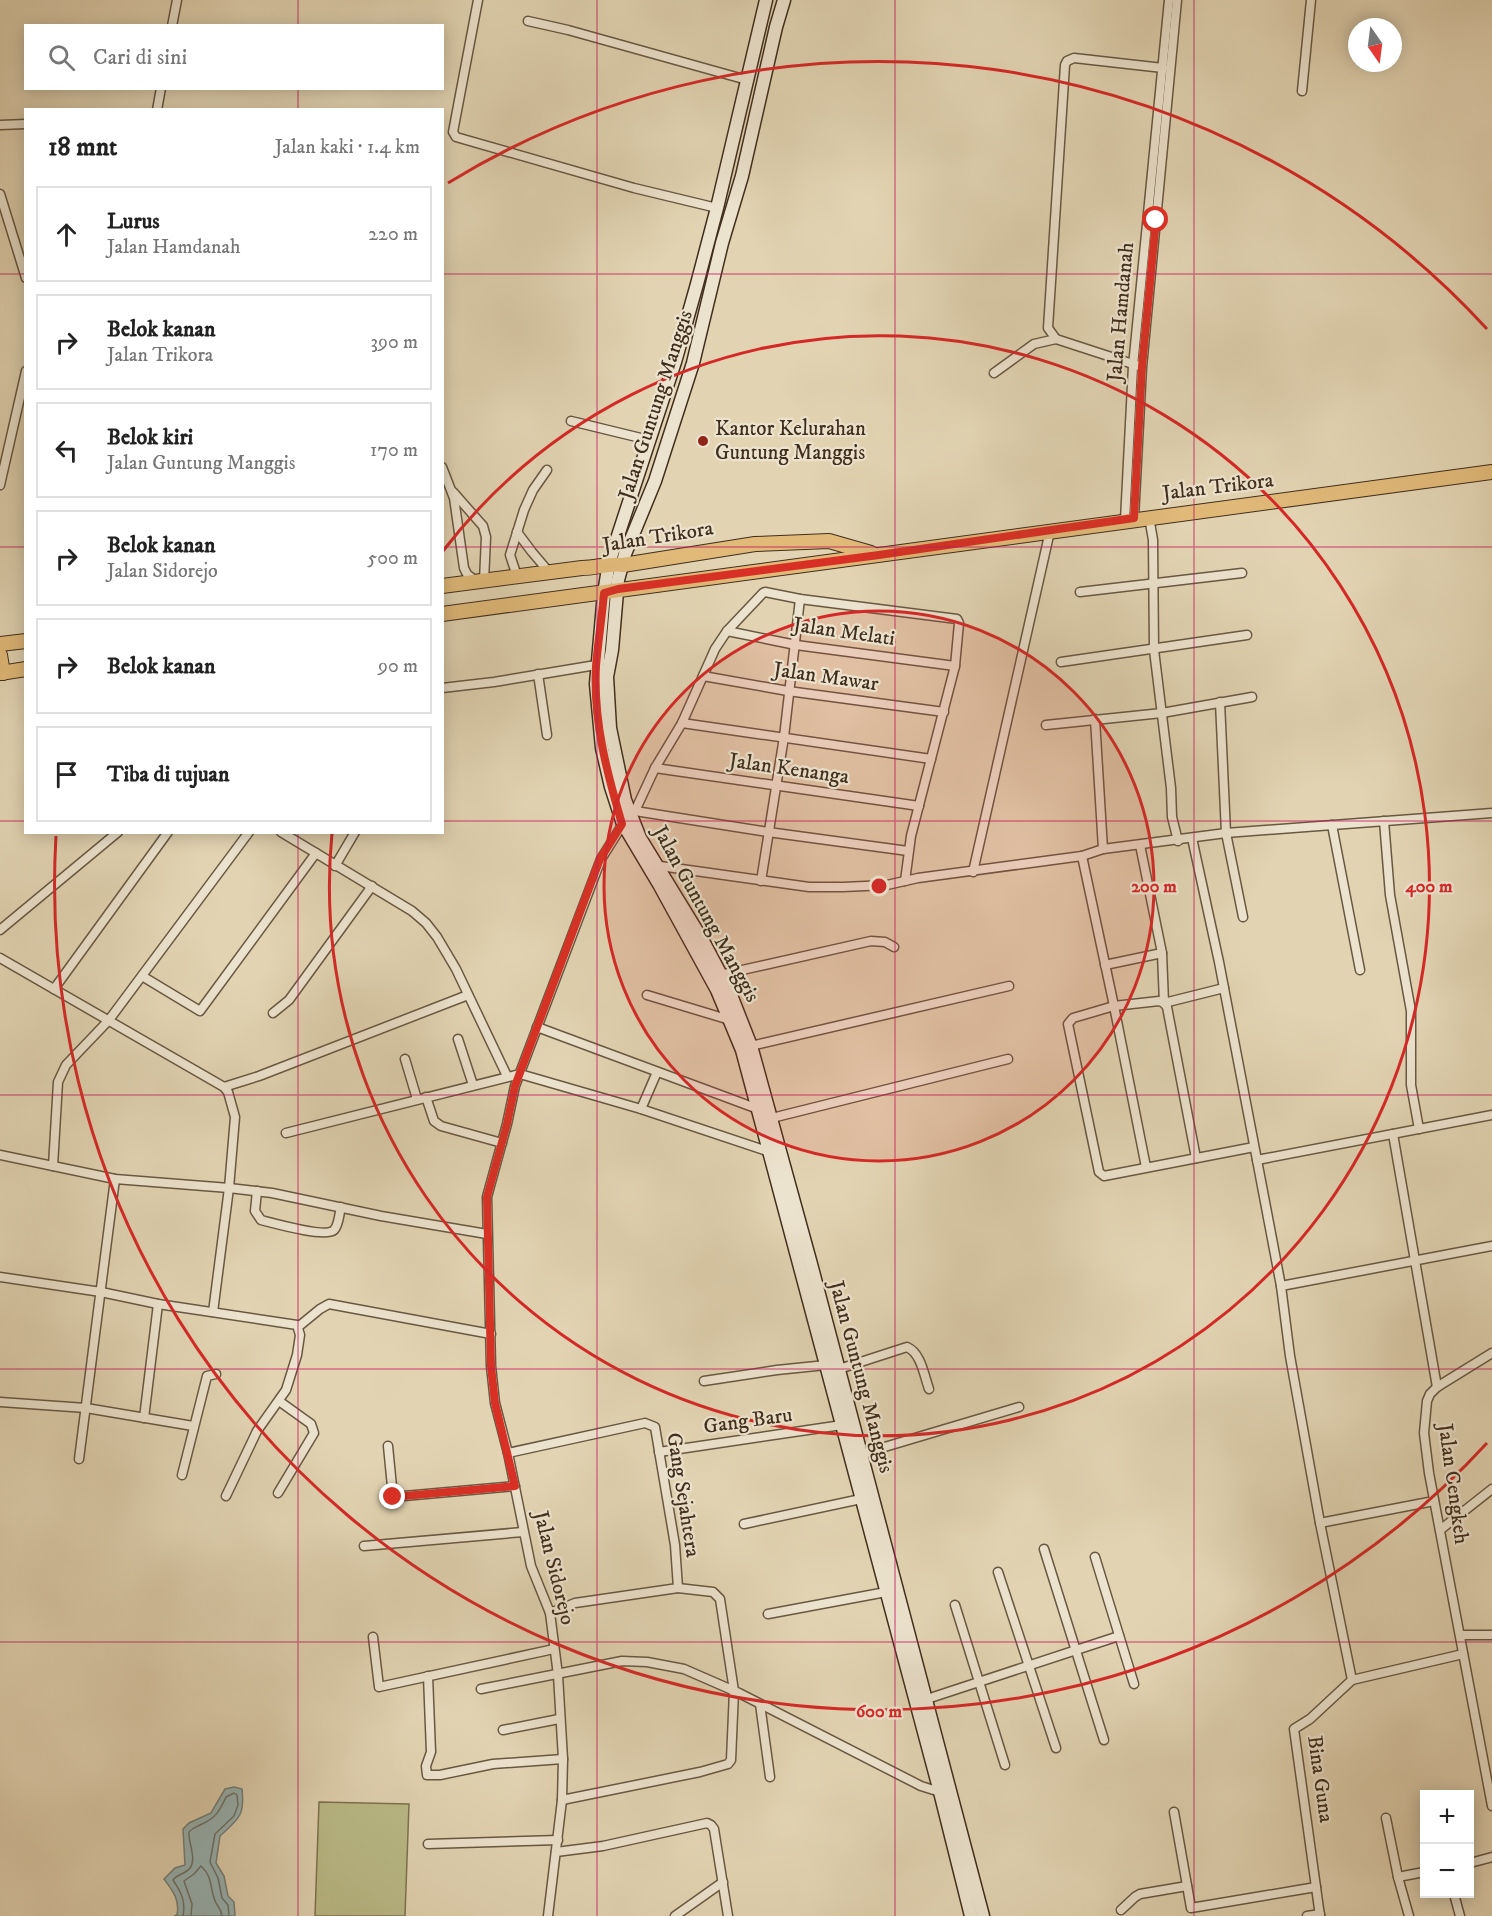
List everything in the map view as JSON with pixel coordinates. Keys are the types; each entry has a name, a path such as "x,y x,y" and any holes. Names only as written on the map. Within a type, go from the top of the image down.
{"main road":[{"name":"Jalan Trikora","path":"444,614 879,555 1030,532 1492,472"},
{"name":"Jalan Trikora","path":"444,586 594,568 755,544 829,541 879,555"},
{"path":"829,541 834,550 831,561"},
{"path":"0,644 24,641"},
{"path":"0,655 2,673 24,669"}],"street":[{"path":"172,24 177,0"},
{"path":"478,0 453,132 456,137 634,188 717,208"},
{"name":"Jalan Guntung Manggis","path":"766,0 717,208 675,362 620,535 616,564 604,593 596,665 602,748 651,865 717,990 742,1050 770,1152 838,1369 861,1454 940,1792 983,1916"},
{"name":"Jalan Guntung Manggis","path":"629,817 614,755 608,710 608,668 618,589 616,564 625,554 655,481 693,363 722,243 742,176 784,0"},
{"name":"Jalan Hamdanah","path":"1130,519 1137,366 1169,0"},
{"name":"Jalan Hamdanah","path":"1137,366 1177,0"},
{"path":"1302,91 1311,0"},
{"path":"528,21 747,80"},
{"path":"1056,339 1048,328 1065,64 1074,58 1163,68"},
{"path":"157,108 161,90"},
{"path":"0,125 24,124"},
{"path":"0,194 24,272"},
{"path":"994,373 1034,344 1056,339 1137,366"},
{"path":"0,485 24,380"},
{"path":"571,421 649,440"},
{"path":"517,576 510,555 524,510 533,490 547,470"},
{"path":"444,472 458,520 465,568 467,574 480,582 486,537 483,526 450,489"},
{"path":"1149,517 1153,540 1154,650 1172,817 1178,841"},
{"path":"973,872 1050,531"},
{"path":"517,532 549,572"},
{"path":"1080,592 1242,573"},
{"name":"Jalan Sidorejo","path":"548,1916 562,1800 563,1759 558,1675 550,1613 531,1566 508,1453 495,1403 491,1366 487,1197 515,1086 600,859 629,817 682,723 715,649 727,631 765,592 800,599"},
{"path":"761,881 784,737 800,599 957,619 959,623 956,666 908,851 905,881"},
{"name":"Jalan Melati","path":"727,631 796,645 956,666"},
{"path":"1061,662 1246,635"},
{"path":"444,688 596,665"},
{"path":"538,674 547,735"},
{"name":"Jalan Mawar","path":"703,676 788,691 944,712"},
{"path":"1046,725 1162,713 1252,697"},
{"path":"1220,702 1226,833 1243,917"},
{"path":"1095,720 1104,849"},
{"path":"682,723 931,759"},
{"name":"Jalan Kenanga","path":"655,768 919,806"},
{"path":"651,865 809,887 887,885 1082,856 1104,849 1226,833 1492,813"},
{"path":"629,817 768,832 908,851"},
{"path":"1384,821 1390,895 1411,1011 1411,1085 1419,1129"},
{"path":"1332,825 1360,970"},
{"path":"0,930 116,834"},
{"path":"54,989 167,834"},
{"path":"53,1166 60,1074 110,1020 248,834"},
{"path":"284,834 412,911 426,923 456,969 507,1076"},
{"path":"335,866 354,834"},
{"path":"1192,838 1224,988 1281,1286 1290,1356 1320,1523 1352,1680"},
{"path":"1140,845 1162,953 1164,1003 1196,1158"},
{"path":"142,976 200,1011 316,853"},
{"path":"1082,856 1146,1167"},
{"name":"Jalan Guntung Manggis","path":"651,865 702,941 729,990 751,1046 772,1118 806,1265 805,1290 886,1592 896,1608 927,1699 964,1864 971,1916"},
{"path":"273,1013 290,1000 372,886"},
{"path":"720,975 870,941 885,942 894,947"},
{"path":"1105,965 1162,953"},
{"path":"0,958 110,1020 224,1087 228,1092 234,1117 229,1188 213,1312"},
{"path":"751,1046 1009,986"},
{"path":"1224,988 1164,1003 1159,1001 1114,1006 1073,1018 1068,1024 1099,1172 1104,1176 1254,1147"},
{"path":"224,1087 260,1076 468,995"},
{"path":"647,995 730,1020"},
{"path":"537,1027 758,1109"},
{"path":"458,1039 473,1085"},
{"path":"405,1059 434,1121 441,1126 502,1143"},
{"path":"772,1118 1008,1059"},
{"path":"641,1109 657,1072"},
{"path":"286,1133 520,1074 641,1109 770,1152"},
{"path":"1257,1160 1492,1114"},
{"path":"1393,1134 1437,1388 1492,1353"},
{"path":"0,1155 115,1179 257,1191 487,1234"},
{"path":"79,1459 115,1179"},
{"path":"257,1191 255,1211 261,1220 295,1228 326,1233 333,1231 336,1228 341,1208"},
{"path":"1281,1286 1492,1246"},
{"path":"0,1277 101,1292 158,1304 293,1323 298,1327 300,1335 297,1355 286,1390 257,1431 225,1496"},
{"path":"144,1418 158,1304"},
{"path":"298,1327 329,1304 491,1334"},
{"path":"838,1369 907,1347 917,1355 929,1389"},
{"path":"704,1381 826,1365"},
{"path":"182,1474 207,1376 216,1374"},
{"name":"Jalan Cengkeh","path":"1437,1388 1430,1394 1427,1401 1424,1432 1447,1574 1461,1635 1492,1806"},
{"path":"278,1493 314,1434 311,1424 279,1401"},
{"path":"0,1402 86,1408 193,1426"},
{"path":"861,1454 1019,1407"},
{"name":"Gang Sejahtera","path":"508,1453 645,1423 655,1427 675,1545 678,1588 575,1603 550,1613"},
{"name":"Gang Baru","path":"660,1452 842,1425"},
{"path":"388,1446 393,1497 515,1486"},
{"path":"1440,1530 1492,1489"},
{"path":"744,1524 861,1499"},
{"path":"1320,1523 1434,1501"},
{"path":"364,1546 524,1532"},
{"path":"1044,1549 1104,1740"},
{"path":"1095,1557 1134,1684"},
{"path":"998,1572 1056,1748"},
{"path":"562,1800 700,1772 728,1764 731,1760 734,1691 717,1594 678,1588"},
{"path":"768,1614 886,1592"},
{"path":"955,1605 1005,1765"},
{"path":"1461,1635 1492,1635"},
{"path":"927,1699 1119,1636"},
{"path":"373,1637 379,1687 554,1649"},
{"name":"Bina Guna","path":"1320,1915 1294,1729 1310,1719 1352,1680 1463,1654"},
{"path":"481,1689 633,1660 684,1669 734,1691 921,1786 940,1792"},
{"path":"428,1676 431,1752 426,1766 427,1775 440,1776 493,1764 563,1759"},
{"path":"760,1704 770,1777"},
{"path":"503,1730 559,1719"},
{"path":"1174,1812 1192,1912 1316,1887"},
{"path":"1386,1818 1409,1916"},
{"path":"556,1852 603,1846 707,1823 714,1829 728,1916"},
{"path":"428,1844 558,1840"},
{"path":"1474,1862 1492,1857"},
{"path":"1398,1877 1420,1873"},
{"path":"675,1916 723,1882"},
{"path":"1121,1910 1140,1894 1187,1886"},
{"path":"1455,1898 1460,1916"},
{"path":"1307,1916 1320,1915"}],"green space":[{"path":"319,1802 409,1804 405,1916 315,1916"}],"water":[{"path":"234,1787 242,1789 241,1811 236,1821 220,1836 216,1863 224,1876 228,1896 234,1902 235,1916 174,1916 177,1915 178,1910 177,1900 164,1879 175,1868 185,1865 183,1829 189,1823 211,1813 225,1789"}],"place":[{"name":"Kantor Kelurahan Guntung Manggis","path":"703,441"}],"route":[{"path":"393,1497 515,1486 495,1403 491,1366 487,1197 515,1086 600,859 622,824 602,748 597,702 596,665 604,593 618,589 879,555 1134,518 1142,367 1156,220"}]}
